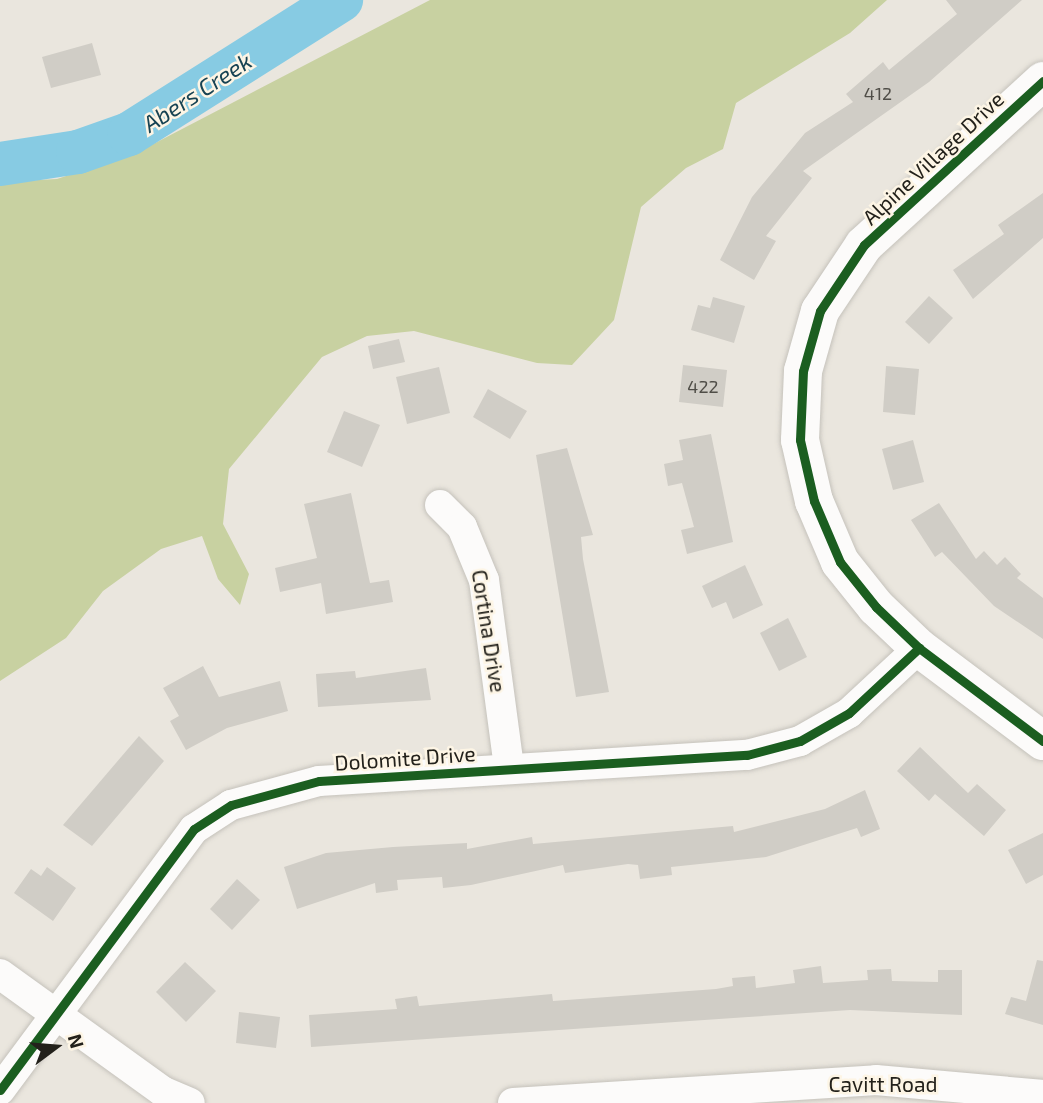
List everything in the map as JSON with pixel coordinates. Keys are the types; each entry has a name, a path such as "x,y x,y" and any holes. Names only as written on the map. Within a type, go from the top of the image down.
{"street":[{"name":"Alpine Village Drive","path":"1043,81 864,245 820,311 803,371 800,440 814,501 841,562 919,648 1043,741"},
{"name":"Cortina Drive","path":"440,505 462,527 484,580 509,768"},
{"name":"Dolomite Drive","path":"0,1090 59,1016 194,830 232,805 319,781 747,755 800,741 849,713 919,648"},
{"path":"0,974 162,1091 190,1103"},
{"name":"Cavitt Road","path":"513,1103 876,1080 1043,1095"}],"green space":[{"path":"430,0 887,0 850,33 736,103 723,149 686,168 641,207 614,320 572,365 537,363 414,331 367,336 322,357 229,469 223,524 249,574 240,605 218,579 202,536 161,549 103,591 66,638 0,681 0,182 57,179 136,153"}],"building":[{"path":"946,0 1022,0 929,82 803,171 812,178 766,236 776,241 754,280 720,260 752,197 805,133 853,102 846,94 883,62 889,70 957,14"},
{"path":"92,43 101,75 51,88 42,57"},
{"path":"1043,193 1043,238 973,299 953,270 1004,234 998,225"},
{"path":"929,296 953,318 929,344 905,322"},
{"path":"713,297 745,306 734,343 691,330 698,305 710,308"},
{"path":"399,339 405,362 373,369 368,346"},
{"path":"683,365 727,370 723,407 679,402"},
{"path":"886,366 919,369 915,415 883,412"},
{"path":"439,367 450,413 407,424 396,377"},
{"path":"488,389 527,411 510,439 473,417"},
{"path":"344,411 380,425 362,467 327,452"},
{"path":"711,434 733,542 687,554 681,530 694,527 682,483 668,486 664,464 683,460 679,440"},
{"path":"913,440 924,482 893,490 882,449"},
{"path":"567,448 593,535 581,537 583,559 609,692 576,697 536,455"},
{"path":"351,493 370,583 389,580 393,602 326,614 321,583 280,592 275,568 317,558 304,504"},
{"path":"939,503 976,559 984,551 997,565 1005,557 1021,574 1017,578 1043,598 1043,639 994,606 942,552 935,557 911,520"},
{"path":"745,565 763,605 733,619 726,602 712,608 702,586"},
{"path":"788,618 807,657 779,671 760,633"},
{"path":"203,666 219,697 280,681 288,711 227,728 186,750 170,721 179,716 163,688"},
{"path":"426,668 431,700 318,707 316,674 355,671 356,678"},
{"path":"139,736 164,761 92,846 63,825"},
{"path":"920,747 968,793 977,784 1006,810 984,836 935,794 929,801 897,771"},
{"path":"865,790 880,829 861,837 857,828 766,857 671,867 672,875 640,879 638,865 628,864 565,873 563,865 471,885 443,888 442,877 397,880 398,890 376,893 375,883 297,909 284,867 326,853 393,847 467,843 467,849 532,837 533,844 733,826 734,832 825,809"},
{"path":"1043,833 1043,875 1026,884 1008,850"},
{"path":"47,867 76,888 53,921 14,893 31,869 41,876"},
{"path":"237,879 260,900 232,930 210,909"},
{"path":"1037,960 1043,961 1043,1025 1005,1014 1011,997 1026,1001"},
{"path":"185,962 216,991 186,1022 156,992"},
{"path":"821,966 823,983 868,980 867,970 891,969 892,981 938,982 938,970 962,970 962,1015 850,1010 311,1047 309,1015 397,1009 395,999 417,996 419,1006 552,994 553,1001 716,989 733,986 732,978 755,976 756,988 795,983 793,970"},
{"path":"239,1012 280,1017 276,1048 236,1043"}],"waterway":[{"name":"Abers Creek","path":"0,164 78,152 129,134 341,0"}],"cycle path":[{"path":"1043,81 864,245 820,311 803,371 800,440 814,501 840,562 876,607 919,648 1043,741"},
{"path":"0,1090 194,829 231,805 319,781 747,755 800,741 849,713 919,648"}]}
